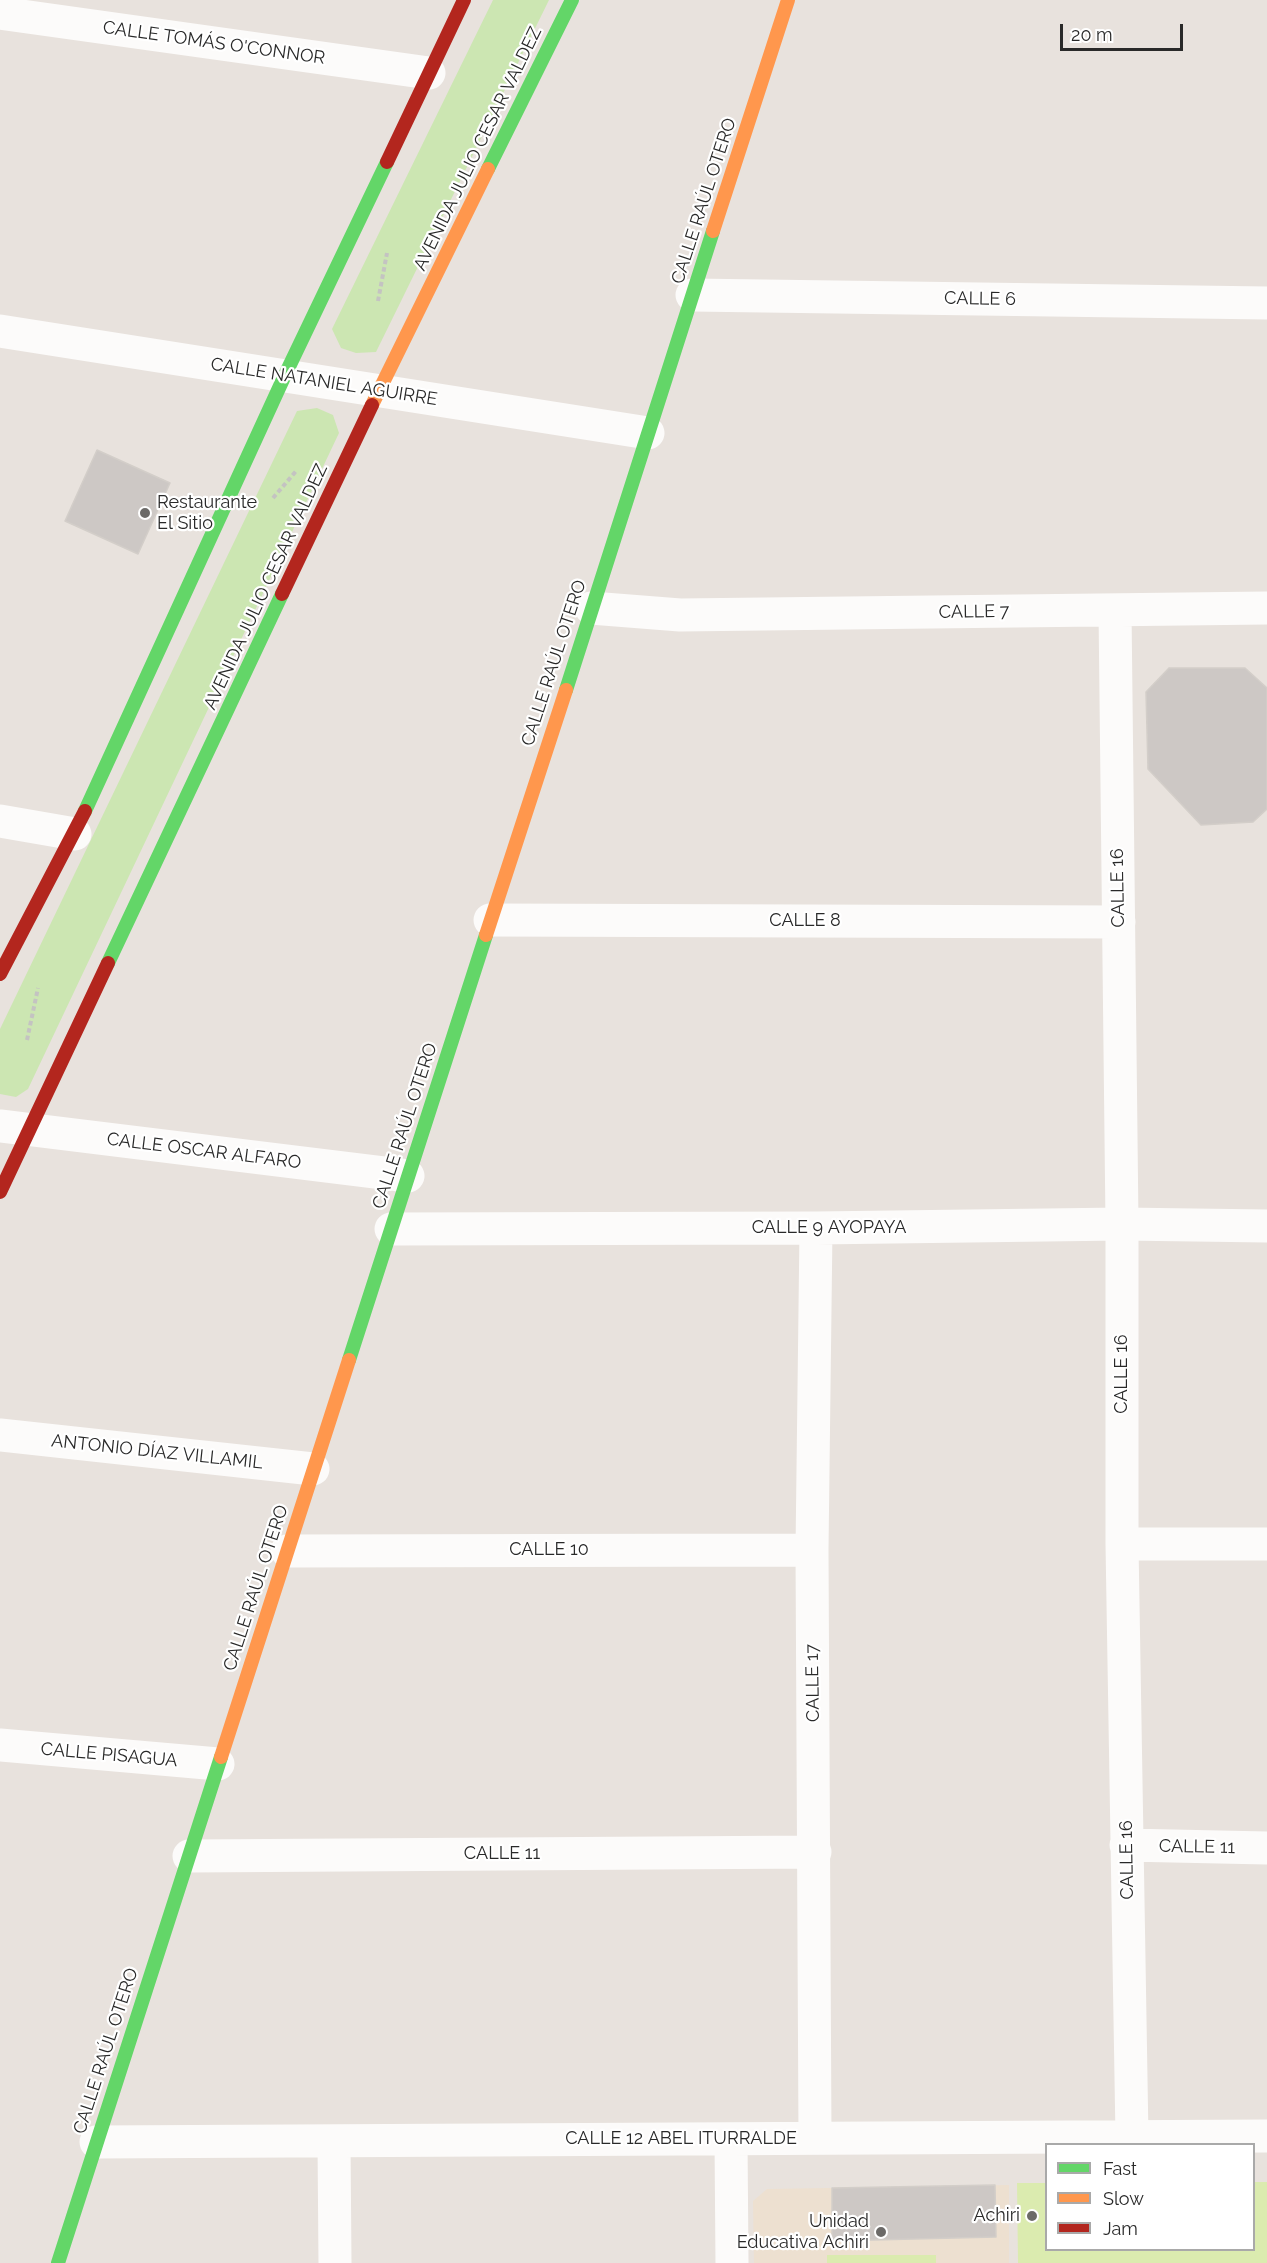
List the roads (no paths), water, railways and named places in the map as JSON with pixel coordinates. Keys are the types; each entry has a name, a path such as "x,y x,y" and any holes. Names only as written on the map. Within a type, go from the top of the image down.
{"street":[{"path":"0,974 75,834 285,375 464,0"},
{"name":"AVENIDA JULIO CESAR VALDEZ","path":"0,1192 15,1128 572,0"},
{"name":"CALLE RAÚL OTERO","path":"58,2263 788,0"},
{"name":"CALLE TOMÁS O'CONNOR","path":"0,13 429,73"},
{"name":"CALLE 6","path":"692,295 1267,303"},
{"name":"CALLE NATANIEL AGUIRRE","path":"1,335 285,375 648,433"},
{"name":"CALLE 7","path":"591,608 680,615 1267,608"},
{"name":"CALLE 16","path":"1115,610 1122,1224 1122,1544 1132,2137"},
{"path":"0,821 75,834"},
{"name":"CALLE 8","path":"490,920 1119,922"},
{"name":"CALLE OSCAR ALFARO","path":"15,1128 408,1176"},
{"name":"CALLE 9 AYOPAYA","path":"391,1228 816,1228 1122,1224 1267,1226"},
{"name":"CALLE 17","path":"815,2139 812,1550 816,1228"},
{"name":"ANTONIO DÍAZ VILLAMIL","path":"0,1435 313,1469"},
{"path":"1122,1544 1267,1544"},
{"name":"CALLE 10","path":"287,1551 812,1550"},
{"name":"CALLE PISAGUA","path":"0,1745 218,1764"},
{"name":"CALLE 11","path":"1126,1845 1267,1848"},
{"name":"CALLE 11","path":"189,1856 814,1852"},
{"name":"CALLE 12 ABEL ITURRALDE","path":"96,2142 1267,2136"},
{"path":"731,2139 732,2263"},
{"path":"334,2141 335,2263"}],"place":[{"name":"Restaurante El Sitio","path":"145,513"},
{"name":"Achiri","path":"1032,2216"},
{"name":"Unidad Educativa Achiri","path":"881,2232"}]}
